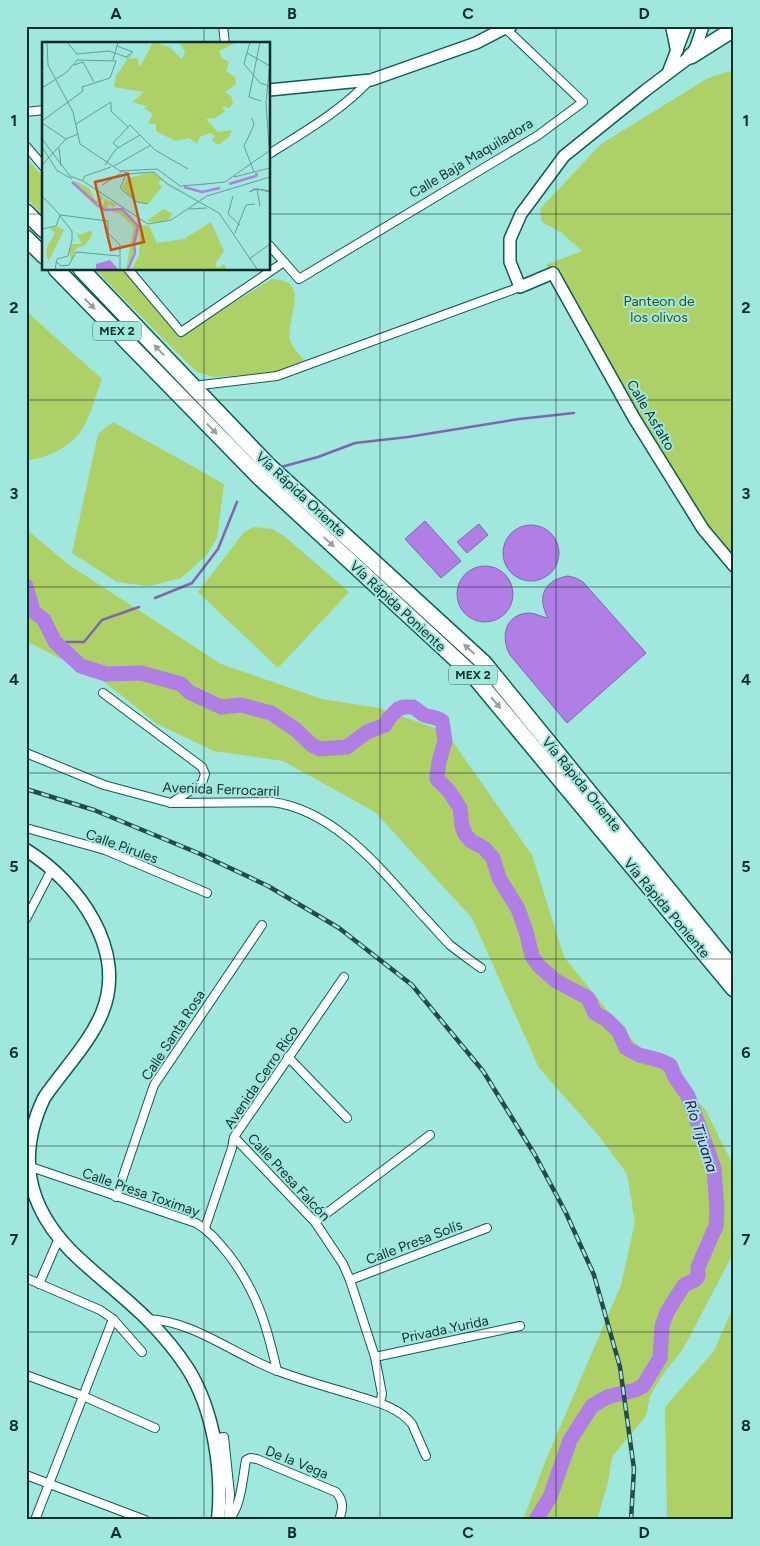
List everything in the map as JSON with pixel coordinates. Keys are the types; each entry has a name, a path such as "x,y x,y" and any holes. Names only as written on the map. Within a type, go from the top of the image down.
{"highway":[{"path":"691,56 734,29"},
{"path":"26,212 42,228"},
{"path":"26,238 42,254"},
{"name":"Vía Rápida Poniente","path":"57,270 259,477 472,675 734,989"},
{"name":"Vía Rápida Oriente","path":"82,270 269,466 484,663 734,970"}],"main road":[{"path":"672,26 676,50"},
{"path":"26,850 52,869 78,897 94,922 105,950 110,977 106,1001 97,1023 44,1098 39,1108 32,1133 28,1166 30,1179 38,1203 51,1228 59,1238 147,1319 176,1352 197,1385 208,1414 214,1439 219,1485 218,1520"}],"street":[{"path":"223,26 226,42"},
{"path":"668,73 686,26"},
{"path":"193,386 277,376 520,287 510,262 510,240 521,214 564,156 691,56 703,26"},
{"name":"Calle Baja Maquiladora","path":"270,90 371,80 476,43 506,27 583,102 537,136 299,280 270,246"},
{"name":"Calle Baja Maquiladora","path":"270,153 320,122 356,95 371,80"},
{"path":"26,112 42,110"},
{"path":"26,146 42,165"},
{"path":"129,270 181,332 284,262"},
{"name":"Calle Asfalto","path":"520,287 553,272 639,426 703,529 734,566"},
{"path":"102,693 202,767 205,774 202,783 171,803"},
{"name":"Avenida Ferrocarril","path":"26,753 104,785 171,803 272,802 296,808 322,820 367,854 450,944 480,968"},
{"name":"Calle Pirules","path":"26,828 105,850 207,892"},
{"path":"26,919 52,869"},
{"name":"Calle Santa Rosa","path":"116,1197 154,1085 262,925"},
{"name":"Avenida Cerro Rico","path":"204,1228 232,1148 234,1137 344,977"},
{"path":"288,1057 346,1118"},
{"path":"315,1222 430,1135"},
{"name":"Calle Presa Falcón","path":"234,1137 315,1222 338,1254 350,1280 375,1357 382,1394 380,1403"},
{"name":"Calle Presa Toximay","path":"28,1166 204,1228 222,1246 237,1266 252,1292 268,1332 277,1371"},
{"name":"Calle Presa Solís","path":"350,1280 487,1228"},
{"path":"39,1284 59,1238"},
{"path":"26,1278 100,1310 113,1319 142,1352"},
{"path":"35,1520 113,1319"},
{"path":"147,1319 160,1320 182,1326 277,1371 380,1403 409,1420 426,1456"},
{"name":"Privada Yurida","path":"375,1357 520,1326"},
{"path":"26,1375 83,1396 155,1428"},
{"path":"214,1439 224,1437 230,1494 228,1520"},
{"name":"De la Vega","path":"228,1520 231,1518 239,1500 246,1460 250,1458 257,1459 336,1492 342,1503 339,1520"},
{"path":"26,1475 145,1520"}],"green space":[{"name":"Panteon de los olivos","path":"734,70 734,566 703,529 553,273 546,265 582,251 562,233 542,222 540,209 601,144 708,78"},
{"path":"26,158 42,176 42,214 26,198"},
{"path":"96,270 124,270 181,335 272,279 284,281 291,286 294,293 289,331 290,340 304,360 276,373 213,377 197,372"},
{"path":"26,311 102,379 87,421 80,433 60,450 43,457 26,460"},
{"path":"113,422 224,484 217,538 207,555 181,578 149,586 117,582 72,553 98,434"},
{"path":"254,527 272,529 284,536 349,592 278,668 198,592 244,532"},
{"path":"26,529 69,565 221,664 322,699 379,708 446,732 532,855 564,957 629,1037 705,1109 734,1167 734,1252 683,1349 664,1373 650,1396 646,1416 612,1457 608,1482 597,1520 523,1520 545,1462 621,1285 635,1222 627,1174 599,1136 539,1068 472,918 375,812 283,761 214,751 157,724 102,680 26,641"},
{"path":"734,1305 734,1520 667,1520 665,1407 714,1351"}],"shaded area":[{"path":"425,521 461,561 441,578 405,539"},
{"path":"479,524 488,535 467,553 457,542"},
{"path":"525,525 537,525 547,529 555,537 559,553 555,569 547,577 537,581 525,581 515,577 507,569 503,559 503,547 507,537 515,529"},
{"path":"479,566 491,566 501,570 509,578 513,594 509,610 501,618 491,622 479,622 469,618 461,610 457,600 457,588 461,578 469,570"},
{"path":"568,576 583,582 646,653 567,723 510,655 505,641 505,634 514,617 521,614 532,613 548,618 543,604 544,591 553,581"}],"waterway":[{"path":"281,467 318,457 355,443 408,437 519,419 574,413"},
{"path":"155,598 192,583 218,549 237,502"},
{"name":"Río Tijuana","path":"26,586 33,611 44,620 55,642 81,666 106,674 141,673 181,684 189,692 221,707 241,705 271,713 295,729 312,745 320,749 347,747 367,732 385,725 389,718 398,709 403,707 413,707 424,715 442,721 445,741 439,762 437,779 449,791 460,808 465,834 471,841 484,848 493,858 499,878 518,909 532,956 539,966 556,981 588,998 595,1013 607,1020 619,1032 626,1048 639,1055 670,1065 675,1077 688,1096 714,1168 717,1209 716,1226 698,1267 698,1276 695,1280 684,1285 667,1312 662,1326 660,1358 643,1386 607,1397 592,1406 570,1440 550,1497 536,1520"},
{"path":"55,642 84,642 102,620 139,607"}],"railway":[{"path":"26,789 94,810 198,853 268,886 339,928 412,985 483,1071 535,1155 566,1213 594,1275 620,1367 634,1469 631,1520"}]}
